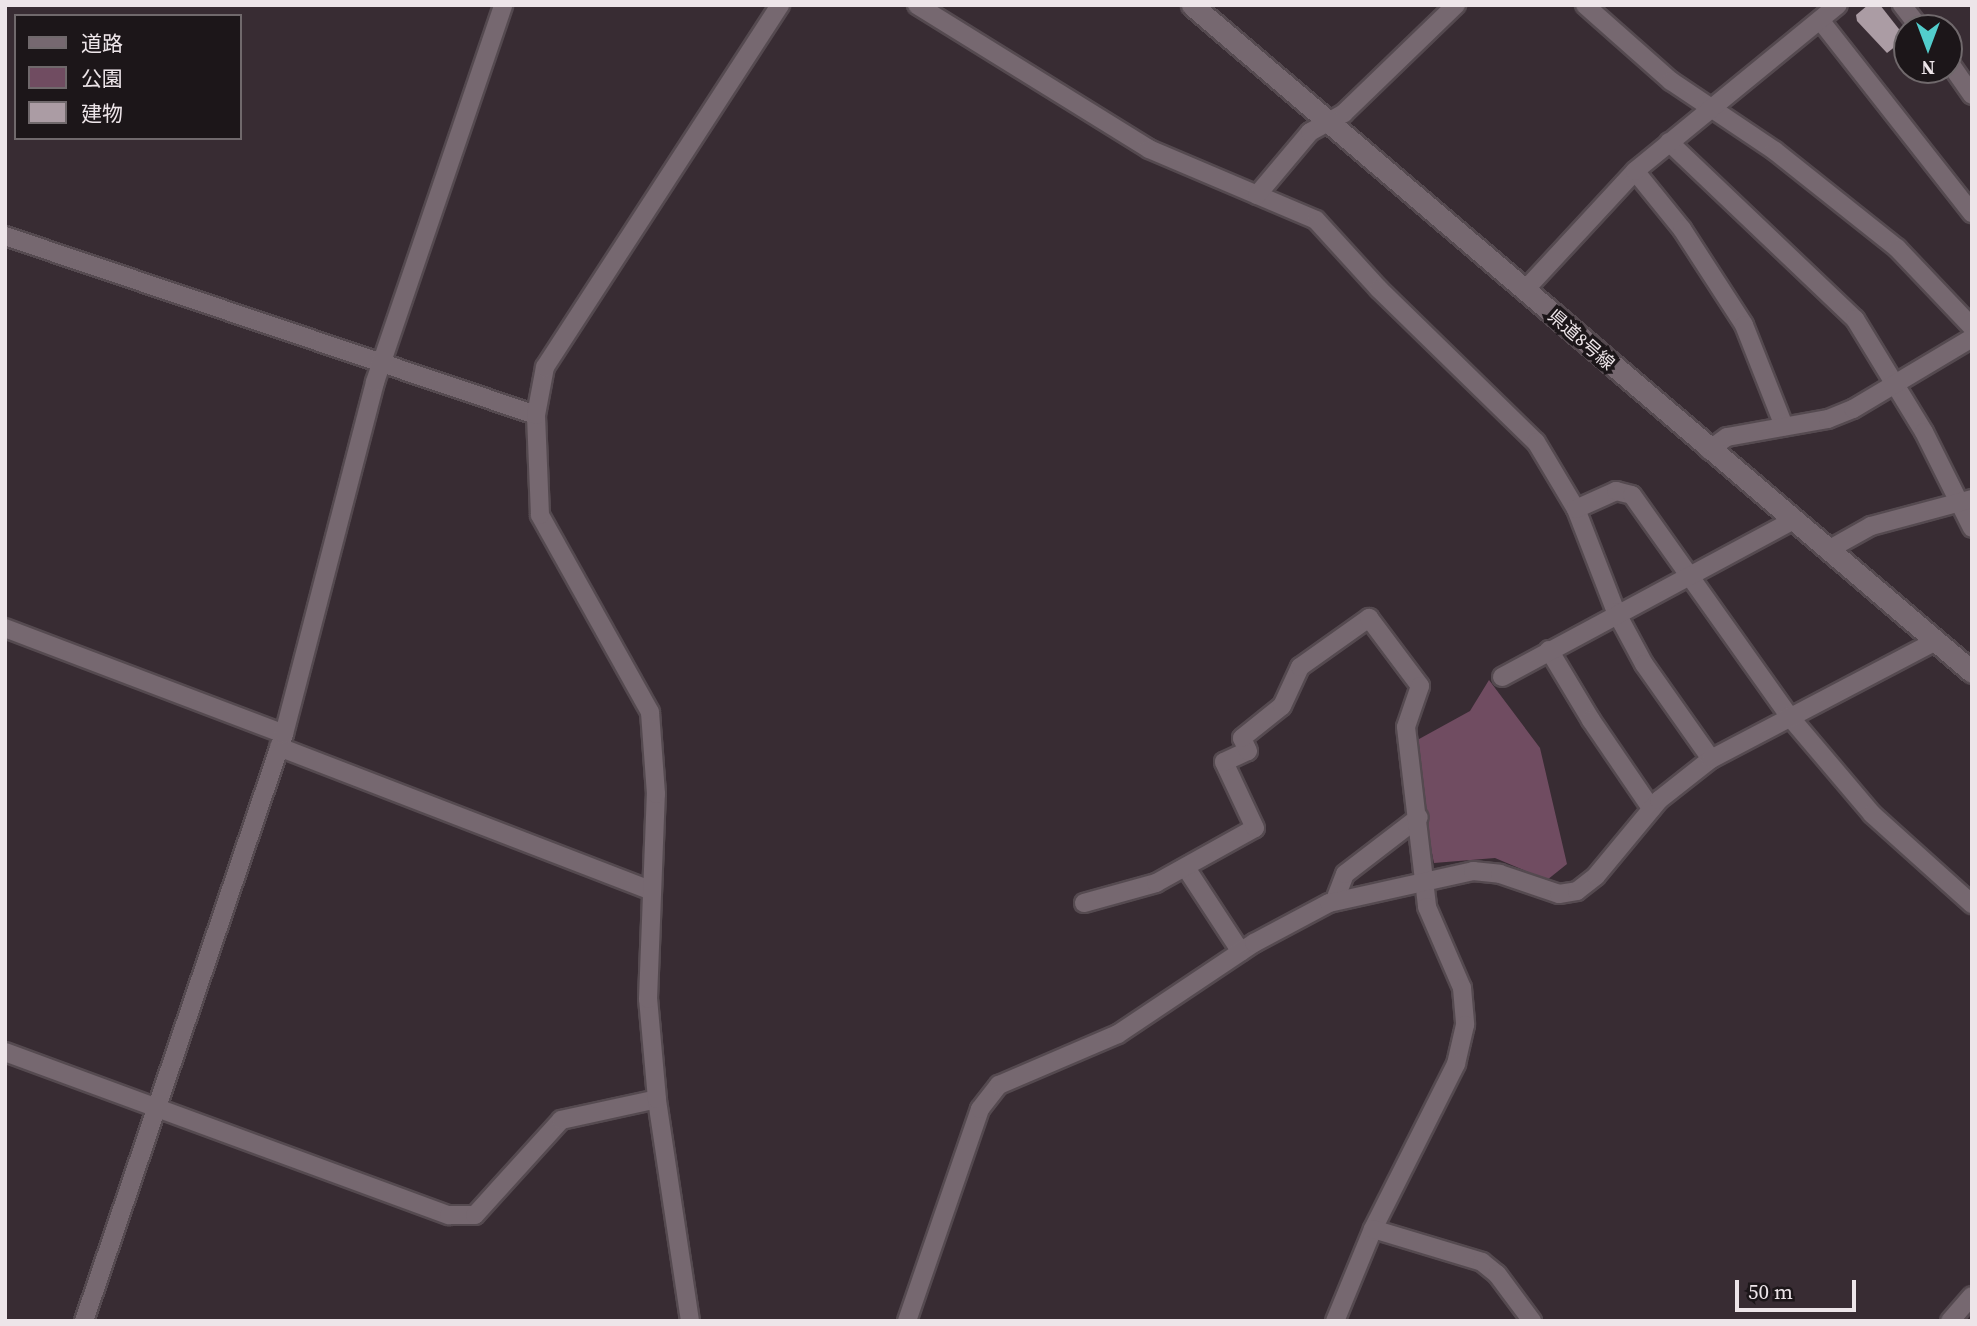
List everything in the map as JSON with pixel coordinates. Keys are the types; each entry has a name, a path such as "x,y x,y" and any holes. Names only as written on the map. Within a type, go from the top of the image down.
{"main road":[{"name":"県道8号線","path":"1192,5 1709,450 1972,671"}],"street":[{"path":"690,1321 657,1099 648,999 650,890 656,794 650,712 540,515 536,415 545,367 780,5"},
{"path":"917,5 1149,149 1316,220 1379,289 1536,442 1576,509 1616,612 1654,682 1710,759"},
{"path":"1257,195 1310,132 1329,125 1457,5"},
{"path":"1585,5 1671,81 1776,151 1897,248 1972,327"},
{"path":"1524,291 1635,171 1838,5"},
{"path":"84,1321 282,741 381,364 500,6"},
{"path":"1820,20 1972,213"},
{"path":"1669,142 1734,209 1841,302 1966,502 1972,528"},
{"path":"1635,171 1682,229 1744,325 1784,426"},
{"path":"5,236 536,415"},
{"path":"1709,450 1727,436 1828,419 1895,385 1972,338"},
{"path":"1576,509 1616,491 1628,492 1789,716 1872,814 1972,904"},
{"path":"1828,550 1871,526 1966,502"},
{"path":"1502,677 1616,612 1793,520"},
{"path":"1084,904 1137,891 1186,868 1255,828 1224,762 1248,751 1242,738 1282,706 1300,667 1369,618 1420,686 1406,727 1427,879 1428,914 1462,988 1464,1035 1456,1064 1373,1229 1335,1321"},
{"path":"5,628 650,890"},
{"path":"907,1321 980,1108 992,1092 1028,1071 1118,1034 1293,919 1335,901 1427,879 1482,871 1553,893 1572,893 1596,876 1651,808 1710,759 1937,641"},
{"path":"1549,650 1651,808"},
{"path":"1335,901 1345,874 1419,817"},
{"path":"1186,868 1241,952"},
{"path":"5,1052 449,1214 475,1214 561,1120 657,1099"},
{"path":"1373,1229 1490,1266 1532,1321"},
{"path":"1950,1321 1972,1296"}],"green space":[{"path":"1489,680 1540,748 1567,864 1547,880 1495,858 1434,863 1410,744 1470,711"}],"building":[{"path":"1868,5 1880,5 1893,22 1893,48 1887,53 1857,21 1856,15"}]}
